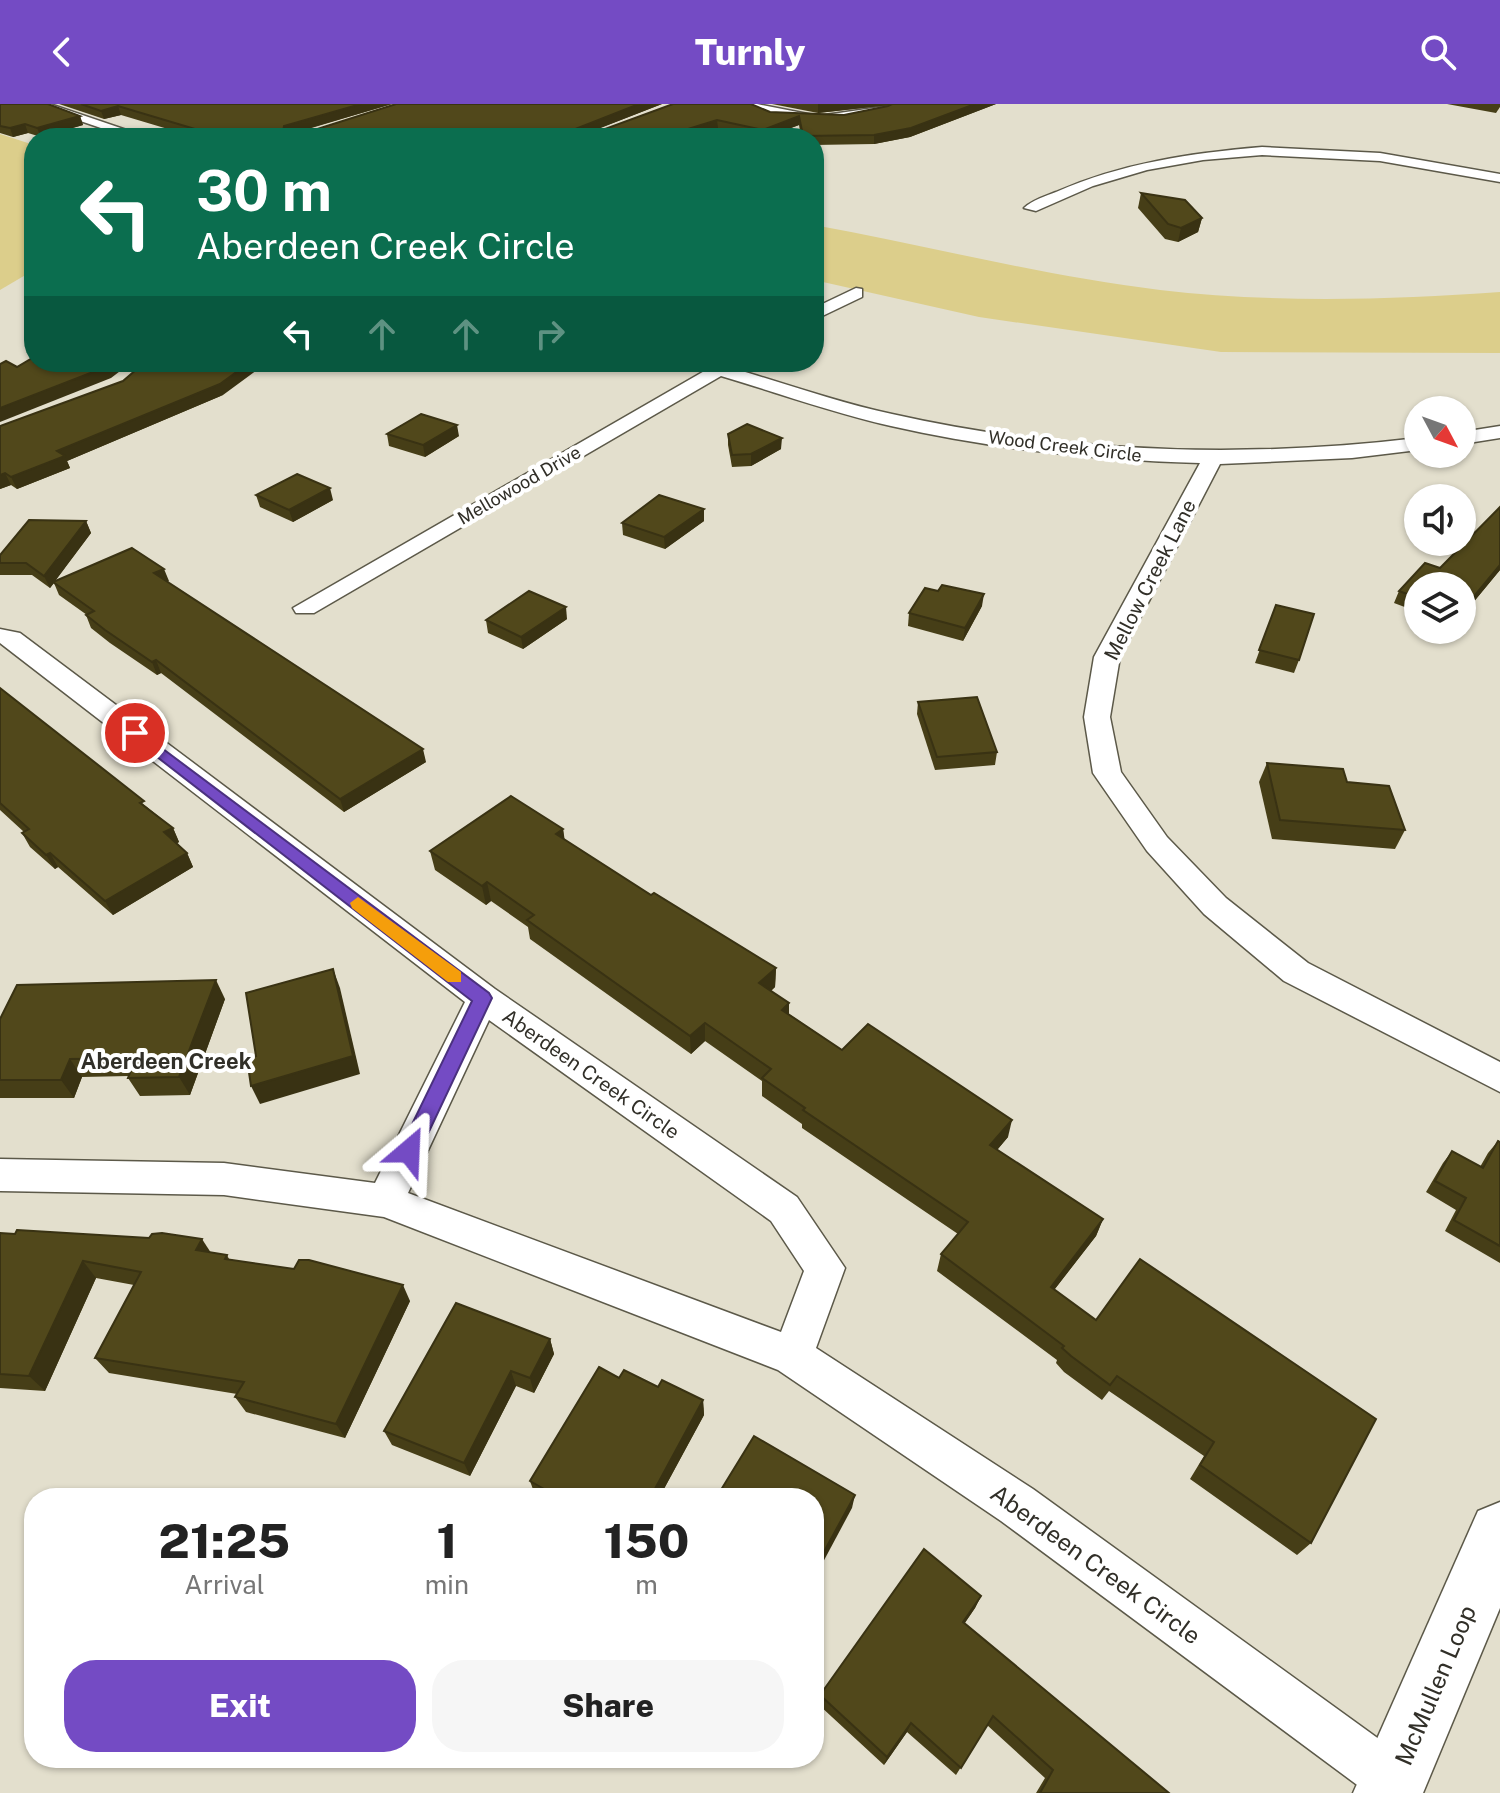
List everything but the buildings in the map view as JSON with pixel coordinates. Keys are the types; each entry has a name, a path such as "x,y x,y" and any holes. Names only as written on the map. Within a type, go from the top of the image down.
{"street":[{"path":"37,104 112,128"},
{"path":"741,104 827,122 854,119 896,104"},
{"path":"1031,208 1115,172 1193,154 1364,154 1500,178"},
{"path":"824,310 856,293"},
{"name":"Mellowood Drive","path":"305,608 717,372"},
{"name":"Wood Creek Circle","path":"745,372 892,420 1021,443 1128,456 1212,460 1303,457 1404,446"},
{"path":"1476,436 1500,432"},
{"name":"Mellow Creek Lane","path":"1212,460 1107,657 1097,717 1107,773 1157,844 1215,906 1296,972 1500,1078"},
{"name":"Aberdeen Creek Circle","path":"0,636 11,638 483,998 784,1209 825,1268 792,1356"},
{"path":"385,1201 483,998"},
{"name":"Aberdeen Creek Circle","path":"0,1175 224,1179 385,1201 792,1356 1017,1505 1391,1787"},
{"name":"McMullen Loop","path":"1391,1787 1500,1533"}],"shaded area":[{"path":"0,134 24,142 24,276 0,290"},
{"path":"824,227 1073,277 1160,290 1245,297 1330,299 1500,292 1500,353 1221,352 979,317 824,282"}],"slow traffic":[{"path":"358,903 455,977"}],"district":[{"name":"Aberdeen Creek","path":"166,1061"}],"route":[{"path":"135,733 483,998 409,1151"}]}
